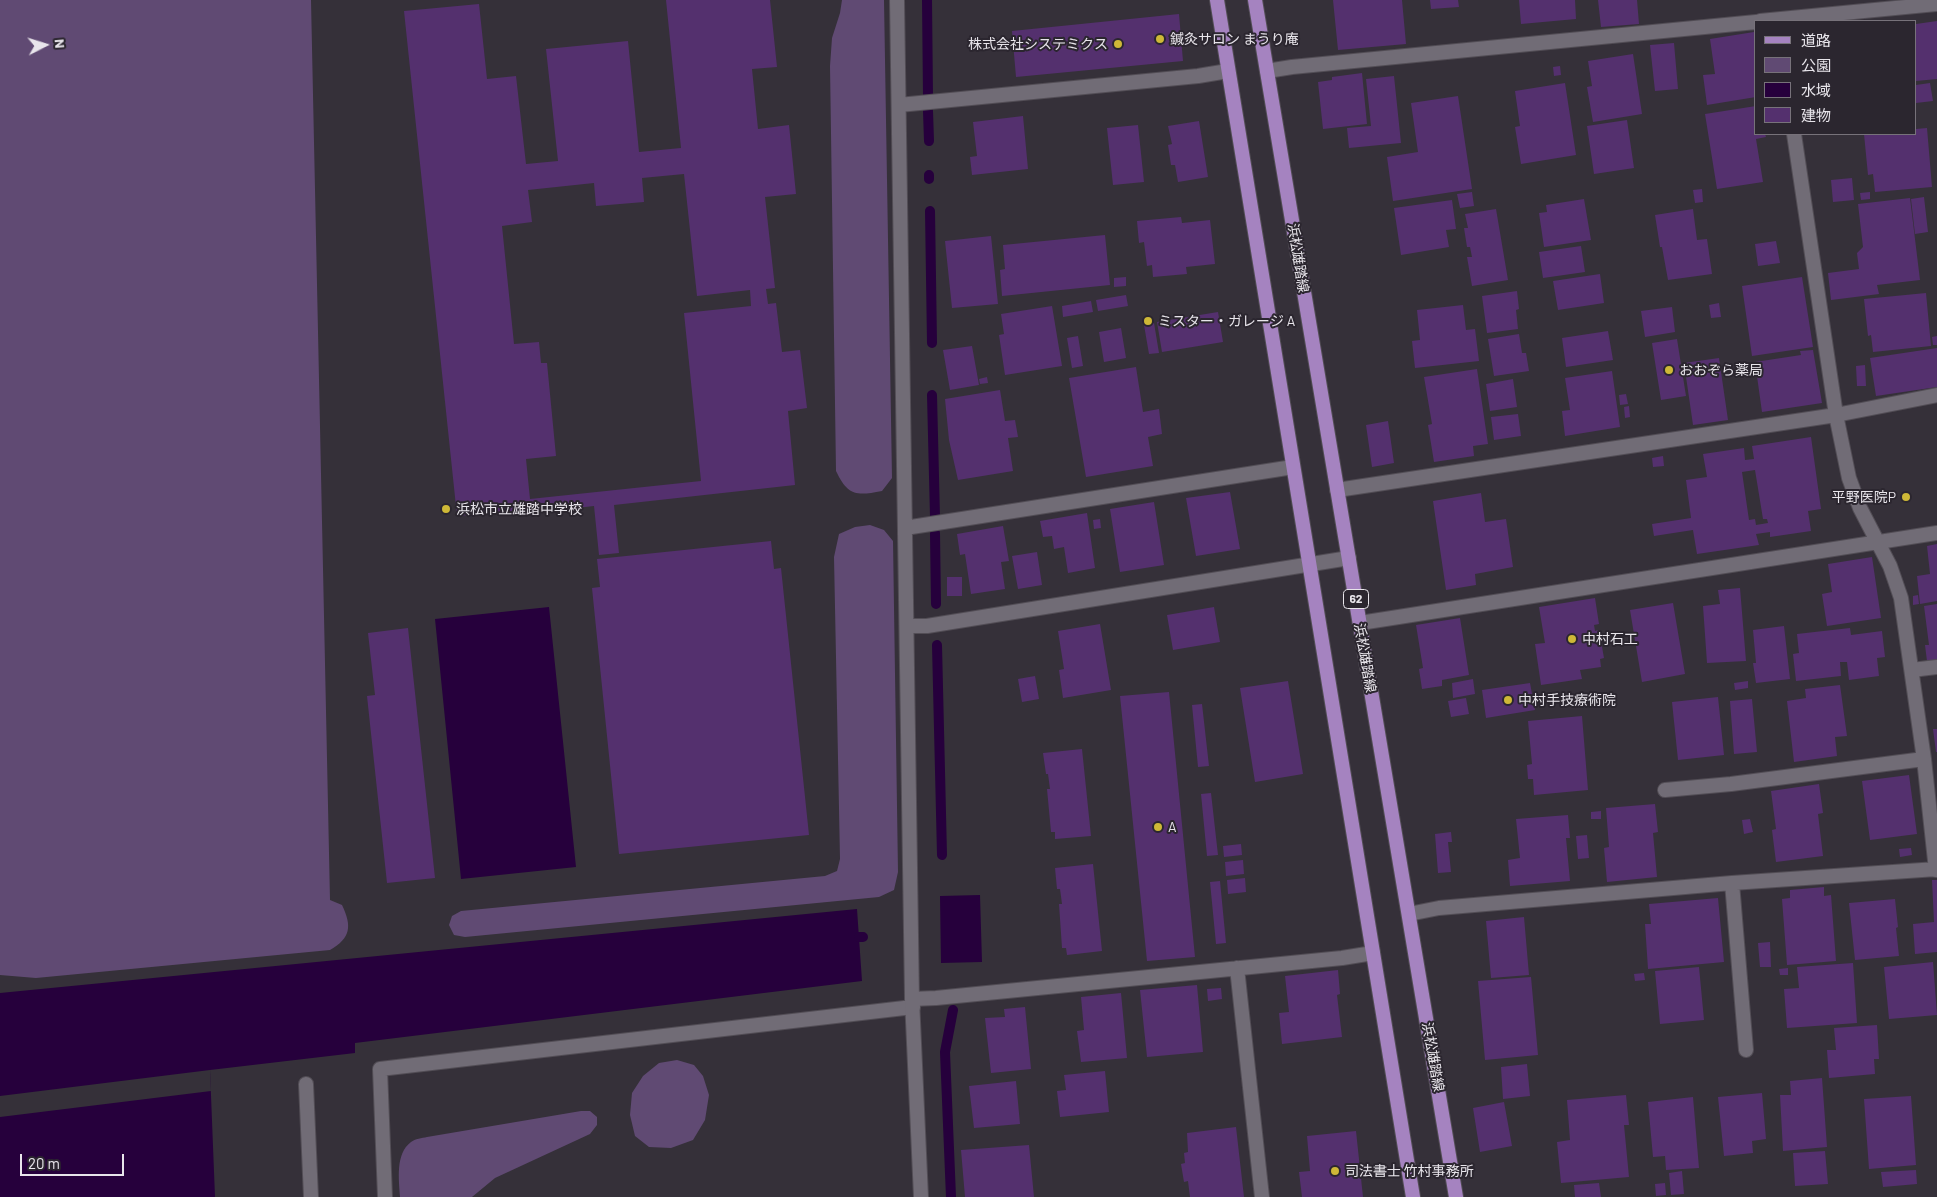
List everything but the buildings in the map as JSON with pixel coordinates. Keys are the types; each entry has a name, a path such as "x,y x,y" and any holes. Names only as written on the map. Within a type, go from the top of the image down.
{"main road":[{"path":"1217,0 1413,1197"},
{"name":"浜松雄踏線","path":"1255,0 1456,1197"}],"street":[{"path":"897,0 913,1002 921,1197"},
{"path":"1779,20 1937,4"},
{"path":"1267,71 1754,22"},
{"path":"898,106 1198,76 1228,71"},
{"path":"1408,914 1439,908 1732,883 1936,870 1924,759 1901,598 1890,566 1860,508 1849,478 1836,415 1794,135"},
{"path":"1337,490 1836,415 1937,396"},
{"path":"905,528 1293,467"},
{"path":"1360,623 1937,533"},
{"path":"907,626 927,626 1349,558"},
{"path":"1912,670 1937,667"},
{"path":"1665,790 1731,784 1924,759"},
{"path":"1732,883 1746,1050"},
{"path":"385,1197 380,1069 936,998 1342,958 1373,953"},
{"path":"1237,968 1262,1197"},
{"path":"306,1084 310,1197"}],"green space":[{"path":"0,0 311,0 330,900 342,905 348,925 346,936 330,950 36,978 0,975"},
{"path":"842,0 884,0 892,478 882,491 866,494 849,490 836,471 830,66 832,38"},
{"path":"870,525 884,530 893,541 898,872 894,890 879,897 465,937 454,935 449,925 452,916 461,911 825,876 837,871 840,859 834,557 839,534 855,527"},
{"path":"677,1060 694,1065 703,1076 709,1095 705,1120 693,1140 671,1148 649,1147 635,1136 630,1115 632,1093 643,1076 659,1063"},
{"path":"581,1111 590,1111 597,1117 597,1125 590,1134 495,1178 472,1197 400,1197 400,1160 406,1147 413,1141"}],"water":[{"path":"549,607 576,867 461,879 435,619"},
{"path":"980,895 982,962 941,963 940,896"},
{"path":"857,909 862,981 355,1043 355,1053 210,1070 215,1197 0,1197 0,993"}],"pier":[{"path":"210,1070 211,1091 0,1117 0,1096"}],"waterway":[{"path":"927,0 928,96"},
{"path":"928,111 929,141"},
{"path":"930,211 932,343"},
{"path":"932,395 935,517"},
{"path":"935,533 936,604"},
{"path":"937,645 942,855"},
{"path":"951,1197 945,1052 953,1010"}],"place":[{"name":"鍼灸サロン まうり庵","path":"1160,39"},
{"name":"株式会社システミクス","path":"1118,44"},
{"name":"ミスター・ガレージ A","path":"1148,321"},
{"name":"おおぞら薬局","path":"1669,370"},
{"name":"平野医院P","path":"1906,497"},
{"name":"浜松市立雄踏中学校","path":"446,509"},
{"name":"中村石工","path":"1572,639"},
{"name":"中村手技療術院","path":"1508,700"},
{"name":"A","path":"1158,827"},
{"name":"司法書士 竹村事務所","path":"1335,1171"}]}
